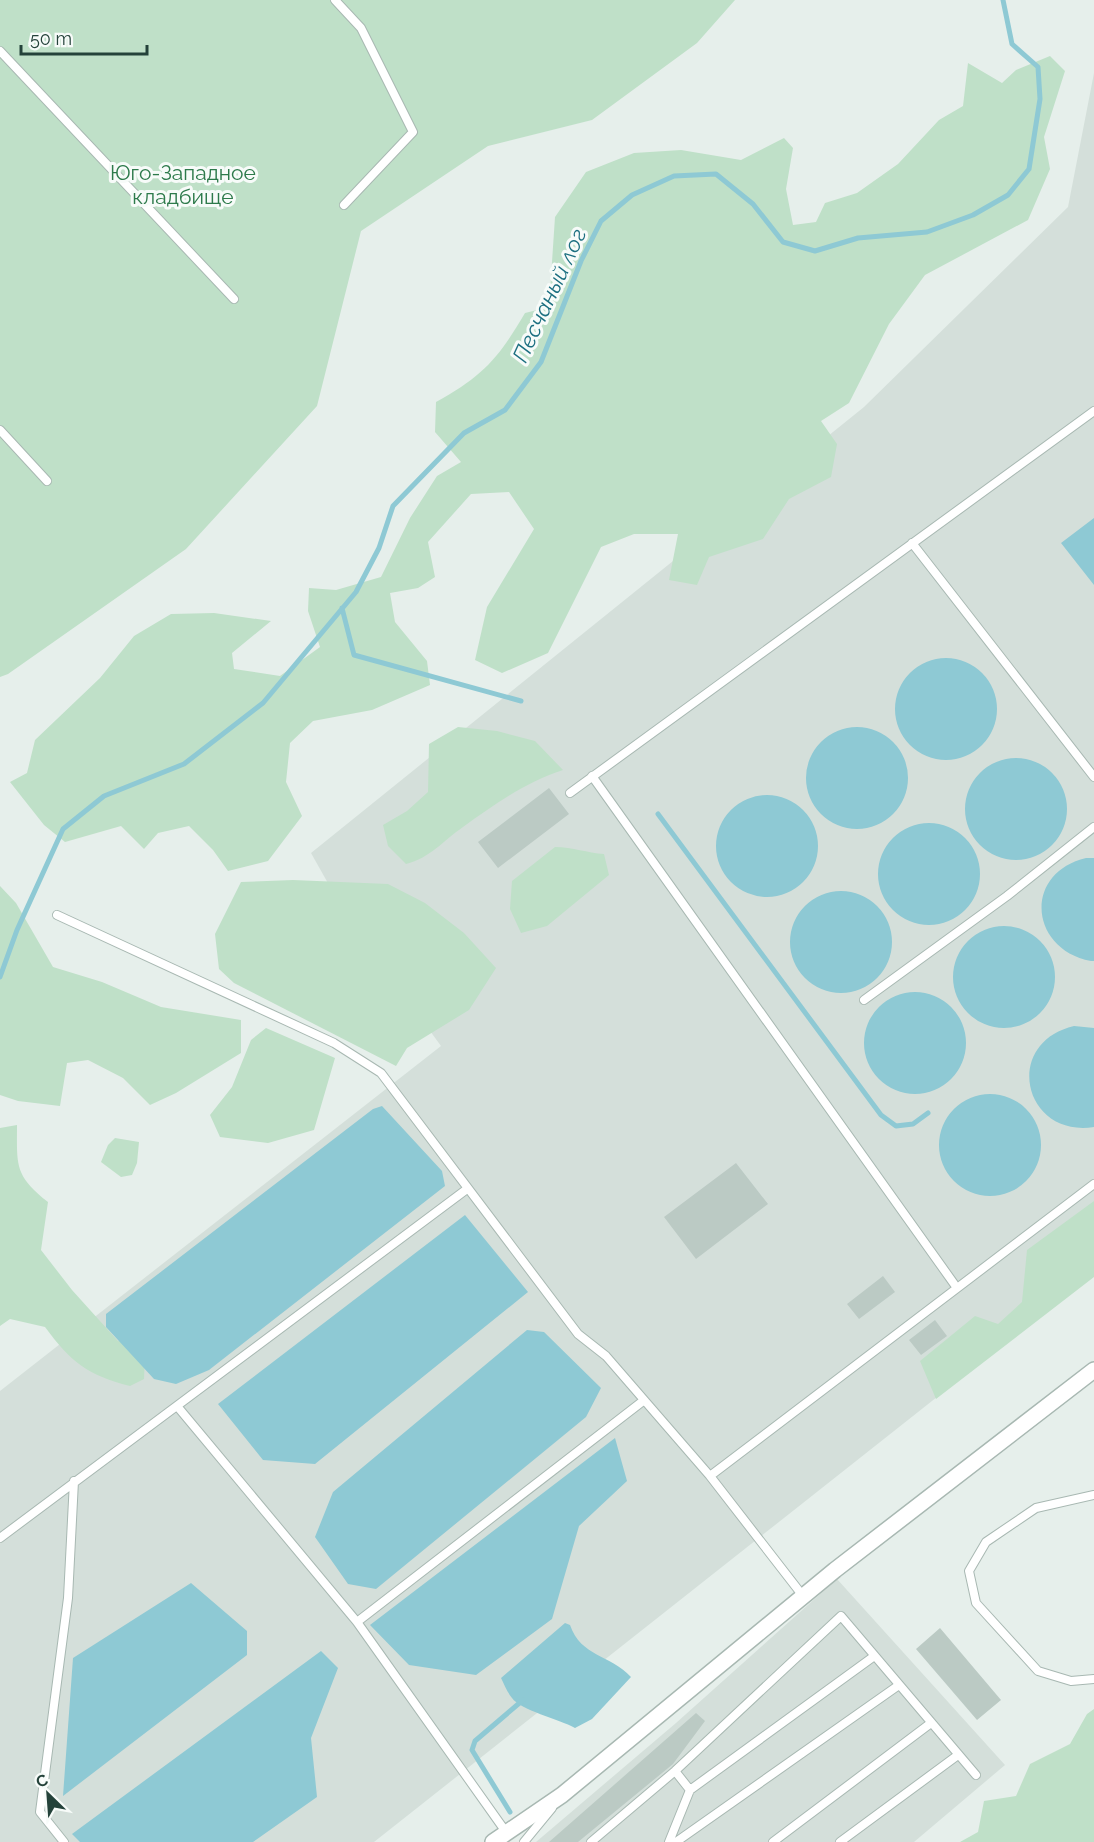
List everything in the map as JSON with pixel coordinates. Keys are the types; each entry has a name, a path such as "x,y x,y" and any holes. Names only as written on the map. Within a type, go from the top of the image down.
{"street":[{"path":"493,1842 562,1795 802,1596 1094,1370"}],"lane":[{"path":"335,0 361,28 413,132 344,205"},
{"path":"0,51 234,299"},
{"path":"570,793 1094,411"},
{"path":"0,430 47,482"},
{"path":"912,543 1094,777"},
{"path":"592,776 957,1288"},
{"path":"864,1000 1007,896 1094,827"},
{"path":"57,915 334,1043 381,1073 578,1334 606,1356 710,1476 802,1596"},
{"path":"710,1476 1094,1184"},
{"path":"0,1538 467,1189"},
{"path":"357,1622 643,1401"},
{"path":"177,1406 357,1622 506,1832"},
{"path":"64,1842 40,1812 68,1598 74,1481"},
{"path":"1094,1495 1036,1508 986,1542 969,1571 976,1603 1038,1671 1071,1681 1094,1679"},
{"path":"591,1842 675,1771 841,1616 873,1657 976,1776"},
{"path":"669,1842 690,1790 873,1657"},
{"path":"676,1842 899,1685"},
{"path":"773,1842 931,1723"},
{"path":"840,1842 958,1755"},
{"path":"675,1771 690,1790"},
{"path":"524,1842 562,1795"}],"shaded area":[{"path":"1094,73 1094,1273 374,1842 0,1842 0,1391 441,1046 347,917 311,853 864,407 1068,207"},
{"path":"837,1579 1005,1765 914,1842 536,1842 676,1723"}],"green space":[{"name":"Юго-Западное кладбище","path":"0,0 735,0 697,43 592,120 488,146 361,231 317,406 186,549 8,674 0,677"},
{"path":"1050,56 1065,71 1044,137 1050,169 1028,220 925,275 889,324 849,403 821,421 837,444 831,477 789,499 763,539 709,557 697,585 669,580 678,534 634,534 601,547 548,653 502,673 475,660 487,607 534,529 509,492 471,494 428,542 435,577 418,588 390,593 395,622 427,661 430,685 372,710 313,721 290,743 286,782 302,816 268,861 228,871 213,850 189,826 158,833 144,849 121,826 65,842 44,825 10,782 27,773 35,740 100,678 134,636 171,614 214,613 271,621 232,653 234,669 280,676 320,647 308,611 309,588 336,590 381,577 410,518 437,476 461,462 435,432 436,402 466,384 488,365 506,343 525,313 549,307 555,217 586,172 634,153 681,150 741,160 784,138 793,148 786,189 793,225 816,222 825,203 857,193 898,164 939,120 963,106 968,63 1002,83 1016,70"},
{"path":"458,727 497,731 535,741 563,770 511,794 422,858 406,864 388,846 383,825 407,811 428,792 429,744"},
{"path":"555,847 604,854 609,875 547,926 521,933 510,909 512,881"},
{"path":"293,880 388,884 425,903 464,933 496,968 469,1010 407,1048 396,1066 234,983 219,969 215,934 241,882"},
{"path":"0,886 16,903 53,967 102,982 161,1007 241,1020 241,1053 176,1093 150,1105 123,1078 88,1060 67,1063 60,1106 18,1101 0,1095"},
{"path":"266,1028 335,1058 314,1130 268,1143 220,1137 210,1115 232,1087 251,1040"},
{"path":"17,1125 18,1160 23,1176 48,1202 41,1250 72,1290 118,1341 138,1343 145,1356 144,1379 130,1386 102,1377 81,1366 45,1327 10,1319 0,1326 0,1128"},
{"path":"115,1138 139,1142 137,1163 132,1175 121,1177 101,1162 108,1145"},
{"path":"1094,1201 1094,1277 936,1399 920,1361 975,1316 998,1324 1022,1302 1027,1250"},
{"path":"1094,1709 1094,1842 960,1842 978,1832 984,1801 1016,1796 1030,1764 1070,1744 1087,1714"}],"water":[{"path":"1094,518 1094,585 1061,543"},
{"path":"946,658 966,661 975,666 989,680 994,689 997,709 994,729 989,738 975,752 966,757 946,760 926,757 917,752 903,738 898,729 895,709 898,689 903,680 917,666 926,661"},
{"path":"857,727 877,730 886,735 900,749 905,758 908,778 905,798 900,807 886,821 877,826 857,829 837,826 828,821 814,807 809,798 806,778 809,758 814,749 828,735 837,730"},
{"path":"1016,758 1036,761 1045,766 1059,780 1064,789 1067,809 1064,829 1059,838 1045,852 1036,857 1016,860 996,857 987,852 973,838 968,829 965,809 968,789 973,780 987,766 996,761"},
{"path":"767,795 787,798 796,803 810,817 815,826 818,846 815,866 810,875 796,889 787,894 767,897 747,894 738,889 724,875 719,866 716,846 719,826 724,817 738,803 747,798"},
{"path":"929,823 949,826 958,831 972,845 977,854 980,874 977,894 972,903 958,917 949,922 929,925 909,922 900,917 886,903 881,894 878,874 881,854 886,845 900,831 909,826"},
{"path":"1086,858 1094,858 1094,961 1070,954 1055,942 1046,927 1042,911 1044,894 1051,879 1066,866"},
{"path":"841,891 870,899 884,913 892,942 884,971 870,985 841,993 812,985 798,971 790,942 798,913 812,899"},
{"path":"1004,926 1024,929 1033,934 1047,948 1052,957 1055,977 1052,997 1047,1006 1033,1020 1024,1025 1004,1028 984,1025 975,1020 961,1006 956,997 953,977 956,957 961,948 975,934 984,929"},
{"path":"915,992 935,995 944,1000 958,1014 963,1023 966,1043 963,1063 958,1072 944,1086 935,1091 915,1094 895,1091 886,1086 872,1072 867,1063 864,1043 867,1023 872,1014 886,1000 895,995"},
{"path":"1074,1026 1094,1028 1094,1127 1070,1127 1051,1118 1037,1104 1030,1087 1030,1068 1037,1050 1051,1036"},
{"path":"990,1094 1010,1097 1019,1102 1033,1116 1038,1125 1041,1145 1038,1165 1033,1174 1019,1188 1010,1193 990,1196 970,1193 961,1188 947,1174 942,1165 939,1145 942,1125 947,1116 961,1102 970,1097"},
{"path":"382,1106 442,1171 445,1186 209,1370 176,1384 154,1379 106,1327 106,1314 373,1109"},
{"path":"465,1215 528,1292 315,1464 263,1460 218,1404"},
{"path":"527,1330 544,1332 601,1388 586,1417 376,1589 348,1584 315,1537 333,1492"},
{"path":"615,1438 627,1481 579,1526 552,1619 476,1675 409,1665 370,1625"},
{"path":"191,1583 247,1631 247,1655 63,1796 73,1658"},
{"path":"565,1623 570,1625 581,1643 623,1669 631,1677 592,1719 575,1728 516,1702 501,1678"},
{"path":"321,1651 338,1668 311,1738 317,1797 253,1842 80,1842 72,1834"}],"building":[{"path":"549,788 569,814 498,868 478,842"},
{"path":"736,1163 768,1204 696,1259 664,1217"},
{"path":"883,1276 895,1292 859,1319 847,1304"},
{"path":"935,1320 947,1336 921,1355 909,1340"},
{"path":"940,1628 1001,1700 977,1720 916,1649"},
{"path":"696,1713 705,1721 673,1764 578,1842 549,1842"}],"waterway":[{"name":"Песчаный лог","path":"0,977 17,930 63,829 104,796 184,764 263,703 356,592 379,548 393,506 464,433 505,410 541,362 581,261 601,221 632,195 674,176 716,174 753,204 783,242 815,251 858,238 927,232 973,215 1008,195 1029,169 1040,99 1038,67 1012,44 1003,0"},
{"path":"342,608 354,655 521,701"},
{"path":"658,814 881,1115 896,1126 913,1124 928,1113"},
{"path":"510,1812 472,1750 475,1741 523,1700"}]}
